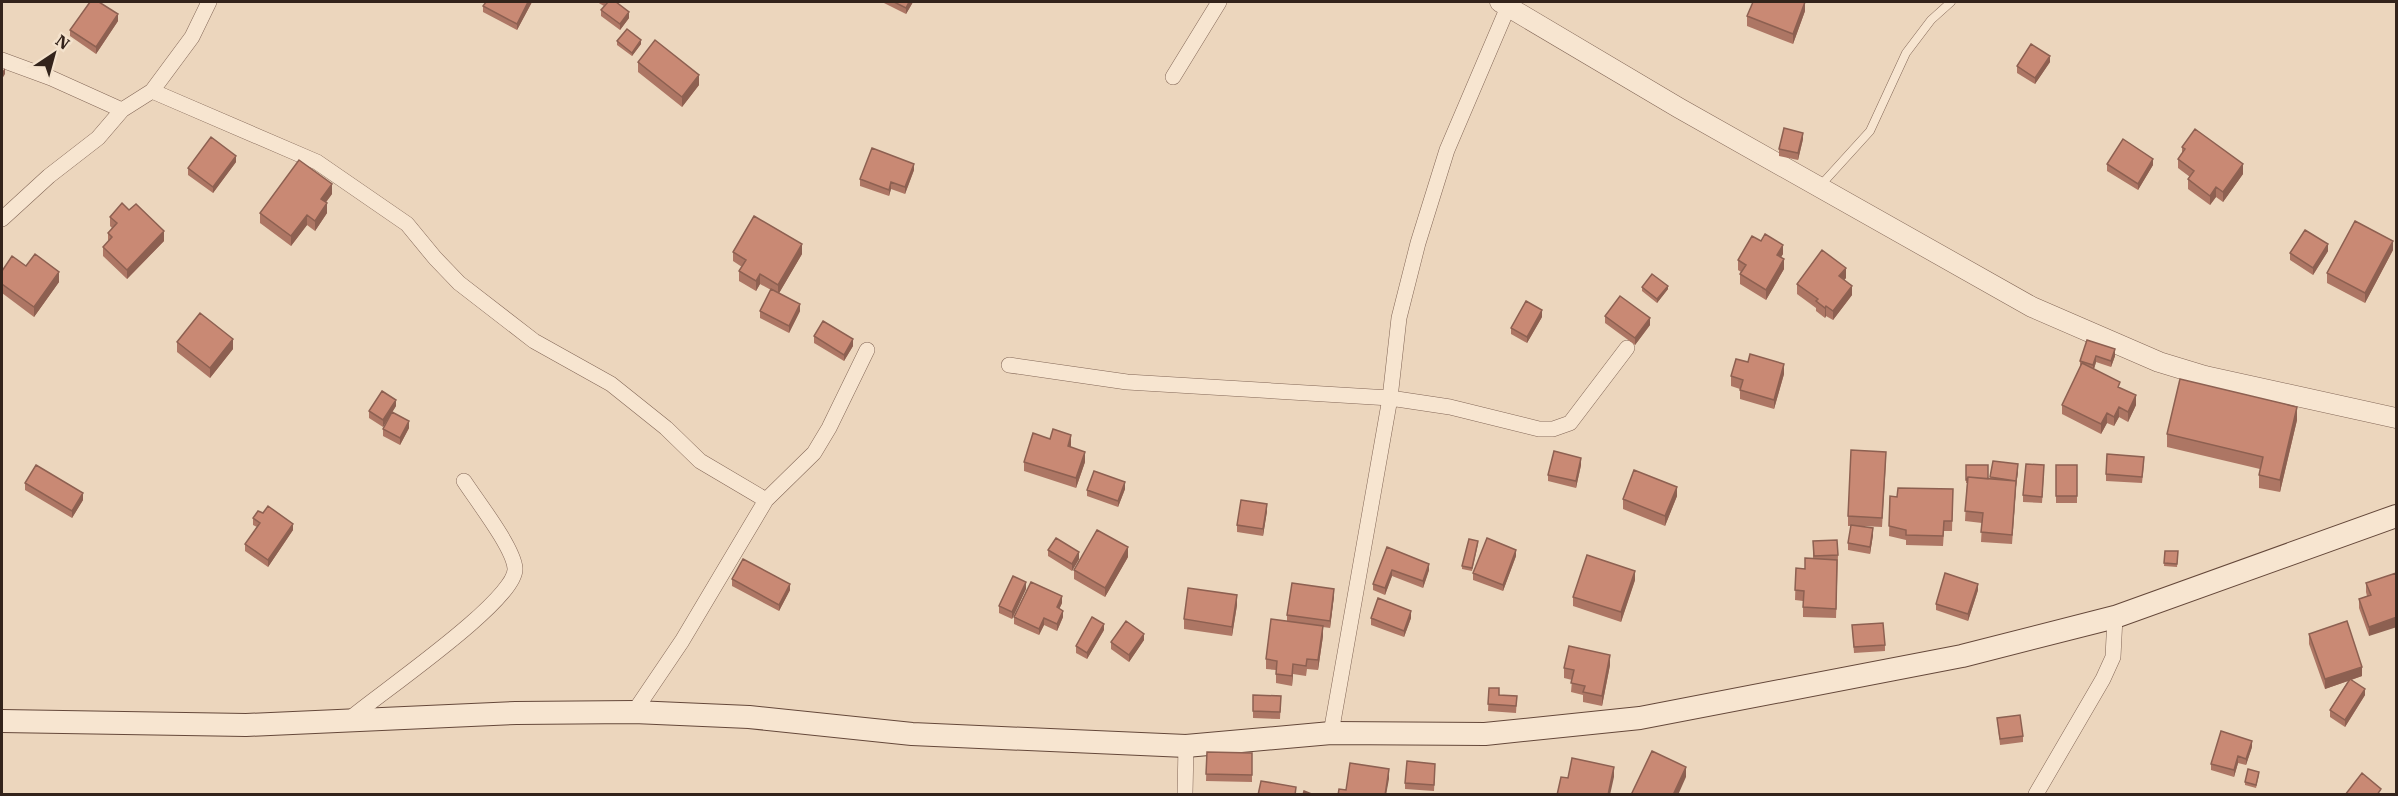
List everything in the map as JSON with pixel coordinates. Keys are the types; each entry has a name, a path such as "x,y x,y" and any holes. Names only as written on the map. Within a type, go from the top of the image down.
{"main road":[{"path":"2,722 246,725 516,713 634,712 749,717 912,734 1186,747 1331,733 1485,734 1640,718 1962,656 2115,617 2397,516"}],"street":[{"path":"2,219 49,176 98,138 122,110 152,91 192,37 209,2"},
{"path":"1173,77 1219,2"},
{"path":"1331,733 1390,398 1400,318 1421,233 1447,150 1504,4 1679,108 2032,307 2159,362 2205,376 2397,418"},
{"path":"2,60 51,78 122,110"},
{"path":"152,91 317,162 407,224 459,283 534,341 611,384 666,428 700,461 766,500"},
{"path":"1009,364 1127,382 1390,398 1450,407 1539,429 1553,429 1570,423 1627,348"},
{"path":"634,712 682,641 766,500 814,453 829,428 867,350"},
{"path":"347,721 423,663 500,597 511,582 516,570 511,554 464,482"},
{"path":"2036,795 2103,679 2113,657 2115,617"},
{"path":"1185,795 1186,747"}],"lane":[{"path":"1820,187 1870,131 1906,53 1931,20 1952,2"}],"building":[{"path":"90,2 99,2 118,14 96,47 70,30"},
{"path":"486,2 528,2 517,24 483,6"},
{"path":"608,2 616,2 629,12 620,24 601,10"},
{"path":"894,2 909,2 906,8"},
{"path":"1753,2 1805,2 1793,34 1747,16"},
{"path":"627,29 641,40 632,53 617,41"},
{"path":"655,40 699,75 682,97 638,62"},
{"path":"2031,44 2050,56 2035,78 2017,66"},
{"path":"1784,128 1803,133 1798,153 1779,149"},
{"path":"2195,129 2243,164 2223,192 2216,187 2210,196 2188,179 2194,171 2178,159 2185,149 2182,147"},
{"path":"211,137 236,156 213,187 188,168"},
{"path":"2123,139 2153,159 2138,184 2107,164"},
{"path":"872,148 914,164 905,187 891,182 889,190 860,179"},
{"path":"299,160 332,184 321,199 327,203 315,221 307,215 291,236 260,213"},
{"path":"122,203 129,210 136,204 164,231 127,270 103,247 112,237 108,233 117,223 110,217"},
{"path":"754,216 802,244 778,285 760,274 756,281 739,271 746,260 733,252"},
{"path":"2355,221 2393,241 2365,293 2327,273"},
{"path":"2305,230 2328,244 2313,268 2290,253"},
{"path":"1765,234 1783,245 1777,255 1784,259 1766,290 1740,274 1746,265 1738,260 1752,236 1761,241"},
{"path":"1822,250 1846,268 1839,276 1852,286 1833,311 1826,306 1825,308 1816,301 1818,299 1797,284"},
{"path":"35,254 59,272 34,307 2,284 2,271 12,256 26,266"},
{"path":"1652,274 1668,286 1657,299 1642,287"},
{"path":"771,289 800,304 789,326 760,311"},
{"path":"1620,296 1650,318 1635,338 1605,316"},
{"path":"1526,301 1542,310 1527,337 1511,328"},
{"path":"200,313 233,339 210,368 177,342"},
{"path":"823,321 853,339 844,355 814,336"},
{"path":"2087,340 2115,349 2111,361 2096,356 2093,365 2080,361"},
{"path":"1750,354 1784,364 1774,400 1740,390 1743,380 1731,376 1736,359 1748,362"},
{"path":"2082,363 2120,382 2118,387 2136,395 2128,412 2119,407 2114,417 2107,413 2101,424 2062,405"},
{"path":"2180,379 2297,407 2280,480 2259,475 2263,457 2167,434"},
{"path":"382,391 396,400 383,420 369,411"},
{"path":"392,412 409,421 400,438 383,429"},
{"path":"1053,429 1071,435 1068,446 1085,452 1076,478 1024,462 1033,433 1050,439"},
{"path":"1851,450 1886,452 1882,518 1848,516"},
{"path":"1554,451 1581,458 1576,481 1548,475"},
{"path":"2107,454 2144,457 2142,477 2106,474"},
{"path":"1993,461 2018,464 2016,481 1990,477"},
{"path":"2026,464 2044,465 2042,497 2023,495"},
{"path":"36,465 83,493 72,511 25,483"},
{"path":"1966,465 1988,465 1988,479 1968,477 1966,480"},
{"path":"2056,465 2077,465 2077,496 2056,496"},
{"path":"1634,470 1677,487 1665,516 1623,499"},
{"path":"1094,471 1125,482 1118,501 1087,490"},
{"path":"1968,477 2016,481 2012,535 1981,532 1983,513 1965,511"},
{"path":"1898,488 1953,489 1952,521 1944,521 1943,536 1906,535 1906,530 1889,526 1890,496 1897,497"},
{"path":"1241,500 1267,504 1263,529 1237,525"},
{"path":"268,506 293,524 268,560 245,544 260,523 253,518 258,511 263,513"},
{"path":"1851,525 1873,528 1870,547 1848,543"},
{"path":"1097,530 1128,547 1105,588 1074,570"},
{"path":"1056,538 1079,552 1072,564 1048,550"},
{"path":"1487,538 1516,550 1503,585 1473,573"},
{"path":"1469,539 1478,541 1472,568 1462,566"},
{"path":"1837,540 1838,555 1814,556 1813,541"},
{"path":"1387,547 1429,564 1423,581 1392,570 1385,588 1373,584"},
{"path":"2165,551 2178,551 2177,564 2164,563"},
{"path":"1587,555 1635,571 1621,612 1573,597"},
{"path":"1805,558 1837,560 1836,609 1803,607 1804,591 1795,590 1796,568 1805,569"},
{"path":"743,559 790,584 779,605 732,579"},
{"path":"1945,573 1978,584 1968,614 1936,604"},
{"path":"2396,573 2397,617 2369,627 2359,599 2371,595 2366,583"},
{"path":"1013,576 1026,582 1012,612 999,606"},
{"path":"1031,582 1062,596 1057,607 1063,611 1057,624 1044,618 1039,629 1014,617"},
{"path":"1292,583 1334,589 1330,621 1287,615"},
{"path":"1188,588 1237,595 1232,627 1184,619"},
{"path":"1378,598 1411,611 1404,631 1371,618"},
{"path":"1092,617 1104,624 1087,653 1076,646"},
{"path":"1271,619 1323,626 1318,660 1307,659 1306,666 1293,664 1292,676 1276,674 1277,661 1266,659"},
{"path":"1126,621 1144,634 1129,655 1111,642"},
{"path":"2347,621 2362,667 2325,679 2309,634"},
{"path":"1883,623 1885,645 1854,647 1852,625"},
{"path":"1569,646 1610,655 1602,696 1583,692 1585,686 1571,683 1574,670 1564,668"},
{"path":"2350,679 2365,689 2345,720 2330,710"},
{"path":"1489,688 1499,688 1499,695 1517,696 1516,706 1488,704"},
{"path":"1253,695 1281,696 1280,712 1253,711"},
{"path":"2020,715 2023,736 2000,739 1997,718"},
{"path":"2221,731 2252,741 2246,759 2238,756 2234,770 2211,764"},
{"path":"1652,751 1686,767 1673,795 1631,795"},
{"path":"1207,752 1252,753 1252,775 1206,774"},
{"path":"1572,758 1614,767 1608,795 1557,795 1561,777 1568,778"},
{"path":"1407,761 1435,764 1434,785 1405,783"},
{"path":"1350,763 1389,769 1385,795 1338,795 1339,789 1346,790"},
{"path":"2248,769 2259,772 2256,785 2245,782"},
{"path":"2362,773 2381,789 2377,795 2345,795"},
{"path":"1261,781 1296,787 1295,795 1258,795"}]}
